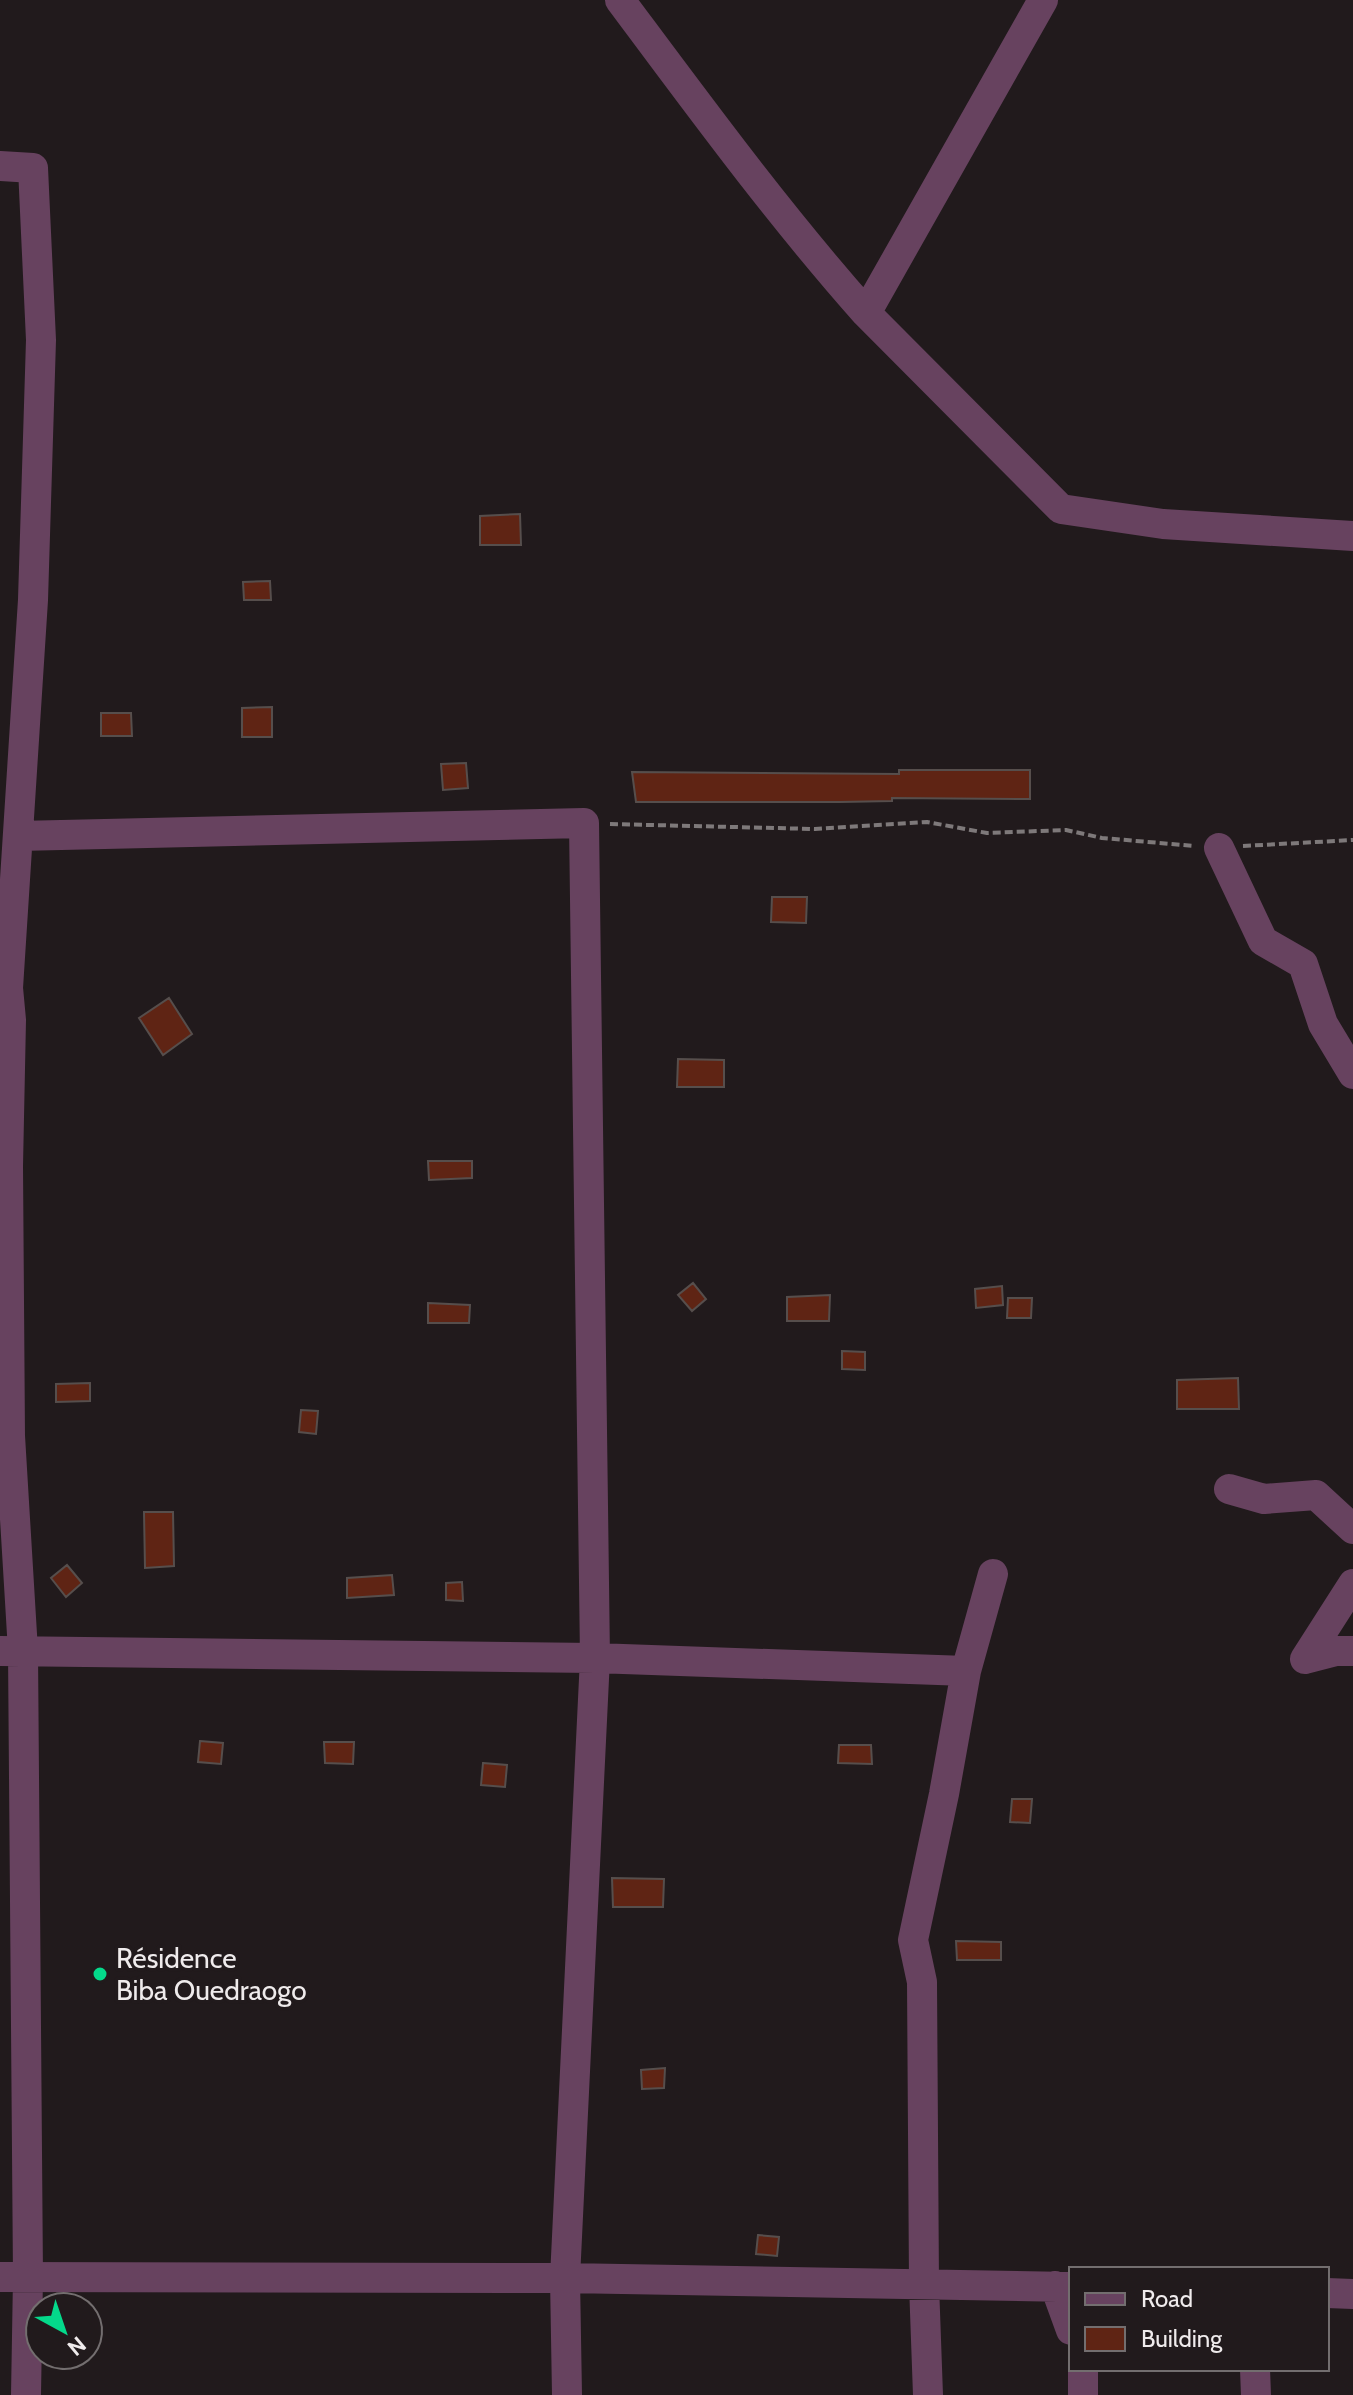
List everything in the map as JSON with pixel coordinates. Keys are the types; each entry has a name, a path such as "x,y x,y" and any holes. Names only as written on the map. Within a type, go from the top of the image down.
{"street":[{"path":"620,0 726,142 866,313 1061,509 1163,524 1353,536"},
{"path":"866,313 1043,0"},
{"path":"0,166 33,168 41,340 33,600 18,836 4,989 11,1020 8,1166 14,2277 26,2395"},
{"path":"18,836 584,823 595,1658 565,2278 567,2395"},
{"path":"1219,848 1263,941 1303,964 1323,1024 1353,1074"},
{"path":"1229,1489 1264,1499 1316,1495 1353,1529"},
{"path":"928,2395 922,1982 913,1940 966,1671 993,1574"},
{"path":"1353,1584 1305,1659 1336,1651 1353,1651"},
{"path":"11,1651 595,1658 966,1671"},
{"path":"14,2277 565,2278 1063,2287 1069,2319"},
{"path":"1329,2293 1353,2294"},
{"path":"1083,2371 1083,2395"},
{"path":"1255,2371 1256,2395"}],"path":[{"path":"584,823 815,829 927,822 987,833 1066,830 1102,838 1219,848 1353,840"}],"building":[{"path":"520,514 521,545 480,545 480,516"},
{"path":"270,581 271,600 244,600 243,582"},
{"path":"272,707 272,737 242,737 242,708"},
{"path":"101,713 131,713 132,736 101,736"},
{"path":"466,763 468,788 443,790 441,764"},
{"path":"899,770 1030,770 1030,799 636,802 632,772 899,774"},
{"path":"772,897 807,897 806,923 771,922"},
{"path":"169,998 192,1034 163,1055 139,1018"},
{"path":"678,1059 724,1060 724,1087 677,1087"},
{"path":"428,1161 472,1161 472,1178 429,1180"},
{"path":"693,1283 706,1299 692,1311 678,1295"},
{"path":"1002,1286 1003,1305 976,1308 975,1289"},
{"path":"830,1295 829,1321 787,1321 787,1297"},
{"path":"1008,1298 1032,1298 1031,1318 1007,1318"},
{"path":"428,1303 470,1305 469,1323 428,1323"},
{"path":"842,1351 865,1352 865,1370 842,1369"},
{"path":"1238,1378 1239,1409 1177,1409 1177,1380"},
{"path":"90,1383 90,1401 56,1402 56,1384"},
{"path":"301,1410 318,1411 316,1434 299,1432"},
{"path":"144,1512 173,1512 174,1566 145,1568"},
{"path":"67,1565 82,1583 66,1597 51,1578"},
{"path":"392,1575 394,1595 347,1598 347,1578"},
{"path":"462,1582 463,1601 446,1600 446,1583"},
{"path":"200,1741 223,1743 221,1764 198,1762"},
{"path":"324,1742 354,1742 353,1764 325,1763"},
{"path":"839,1745 871,1745 872,1764 838,1763"},
{"path":"483,1763 507,1765 505,1787 481,1785"},
{"path":"1012,1799 1032,1799 1030,1823 1010,1822"},
{"path":"612,1878 664,1879 663,1907 613,1907"},
{"path":"956,1941 1001,1942 1001,1960 957,1960"},
{"path":"665,2068 664,2088 642,2089 641,2070"},
{"path":"758,2235 779,2237 777,2256 756,2254"}],"place":[{"name":"Résidence Biba Ouedraogo","path":"100,1974"}]}
